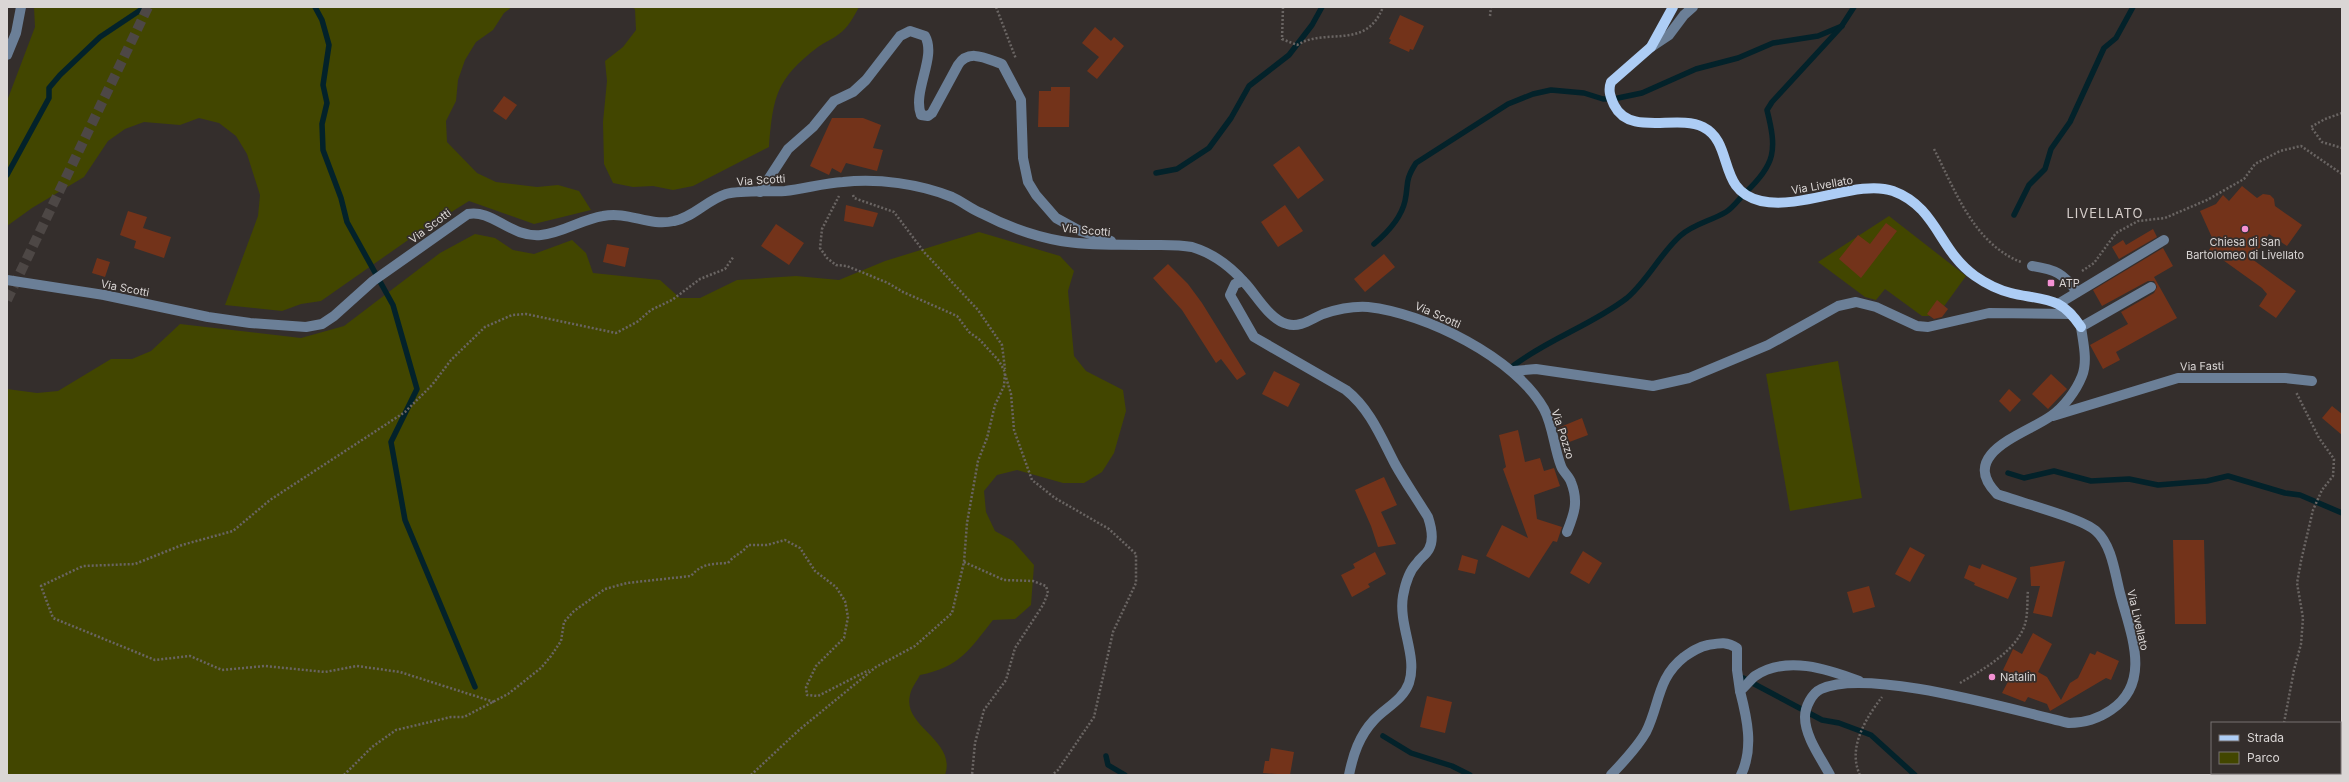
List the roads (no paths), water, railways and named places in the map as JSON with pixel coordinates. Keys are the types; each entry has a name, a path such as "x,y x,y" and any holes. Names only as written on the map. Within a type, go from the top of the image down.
{"main road":[{"name":"Via Livellato","path":"1672,7 1651,47 1611,82 1609,90 1616,109 1638,122 1684,122 1704,127 1717,138 1732,181 1743,194 1761,201 1788,203 1871,188 1892,191 1916,203 1932,219 1943,242 1960,263 1976,276 2009,293 2058,304 2071,314 2081,327"}],"street":[{"path":"7,55 16,33 21,7"},
{"path":"1651,47 1669,35 1684,15 1693,7"},
{"path":"760,192 788,149 813,126 834,101 853,92 866,80 900,36 910,31 925,36 929,46 919,102 921,115 928,116 932,113 958,65 964,58 976,55 1002,64 1021,100 1024,169 1036,195 1049,212 1067,225 1122,244"},
{"name":"Via Scotti","path":"7,280 104,295 208,317 250,323 306,327 322,324 334,316 374,281 468,214 481,214 519,234 538,236 560,231 588,220 613,214 628,214 652,222 674,221 686,218 725,195 788,190 843,182 898,184 930,190 950,196 978,212 1010,226 1046,237 1081,243 1176,245 1191,247 1220,260 1243,281 1270,313 1284,324 1299,325 1342,308 1364,307 1391,310 1414,316 1463,340 1514,371"},
{"path":"2058,304 2164,240"},
{"path":"2032,266 2053,270 2069,282 2076,292"},
{"path":"1243,281 1235,284 1230,295 1254,336 1346,390 1359,400 1367,410 1396,466 1428,517 1430,524 1429,549 1411,572 1403,597 1403,620 1410,664 1409,684 1404,692 1374,720 1363,735 1356,748 1349,775"},
{"path":"2081,327 2151,288"},
{"path":"1514,371 1536,369 1653,386 1689,378 1768,344 1838,306 1856,302 1876,307 1917,326 1928,327 1989,313 2071,314"},
{"name":"Via Livellato","path":"1830,775 1808,731 1806,710 1813,696 1820,689 1832,685 1861,682 1947,694 2068,723 2080,723 2100,717 2115,708 2126,697 2134,684 2135,673 2133,641 2109,553 2102,537 2089,526 1996,494 1991,488 1984,474 1985,465 2000,446 2010,437 2051,416 2067,401 2082,374 2085,358 2081,327"},
{"name":"Via Pozzo","path":"1514,371 1544,410 1561,466 1571,483 1576,509 1567,532"},
{"name":"Via Fasti","path":"2051,416 2178,378 2290,379 2312,381"},
{"path":"1611,775 1645,734 1652,718 1664,679 1674,665 1694,650 1717,643 1730,643 1737,648 1737,670 1740,691 1748,720 1749,741 1741,775"},
{"path":"1740,691 1755,676 1784,665 1828,669 1861,682"}],"waterway":[{"path":"7,175 49,98 49,88 60,75 100,37 145,7"},
{"path":"315,7 322,20 329,45 323,85 327,103 322,124 323,150 341,198 347,222 393,305 417,389 391,442 405,520 475,687"},
{"path":"1156,173 1177,169 1209,148 1231,118 1249,86 1289,55 1312,25 1322,7"},
{"path":"1513,366 1527,356 1613,308 1627,298 1680,236 1691,228 1726,212 1734,206 1755,183 1768,165 1773,146 1767,110 1772,102 1841,27 1854,7"},
{"path":"2014,215 2029,185 2045,169 2051,149 2070,122 2104,48 2116,38 2133,7"},
{"path":"1374,244 1397,220 1405,201 1408,179 1416,163 1508,104 1533,94 1551,90 1584,93 1603,99 1618,98 1642,93 1696,69 1738,58 1773,43 1818,36 1842,26"},
{"path":"2008,473 2024,478 2054,471 2091,481 2129,479 2158,485 2207,481 2228,476 2285,493 2300,495 2342,513"},
{"path":"1743,678 1822,720 1839,723 1871,735 1915,775"},
{"path":"1383,736 1411,753 1452,766 1470,775"},
{"path":"1106,756 1108,765 1125,775"}],"tunnel":[{"path":"7,300 148,7"}],"place":[{"name":"Chiesa di San Bartolomeo di Livellato","path":"2245,229"},
{"name":"ATP","path":"2051,283"},
{"name":"Natalin","path":"1992,677"}],"district":[{"name":"LIVELLATO","path":"2105,213"}]}
